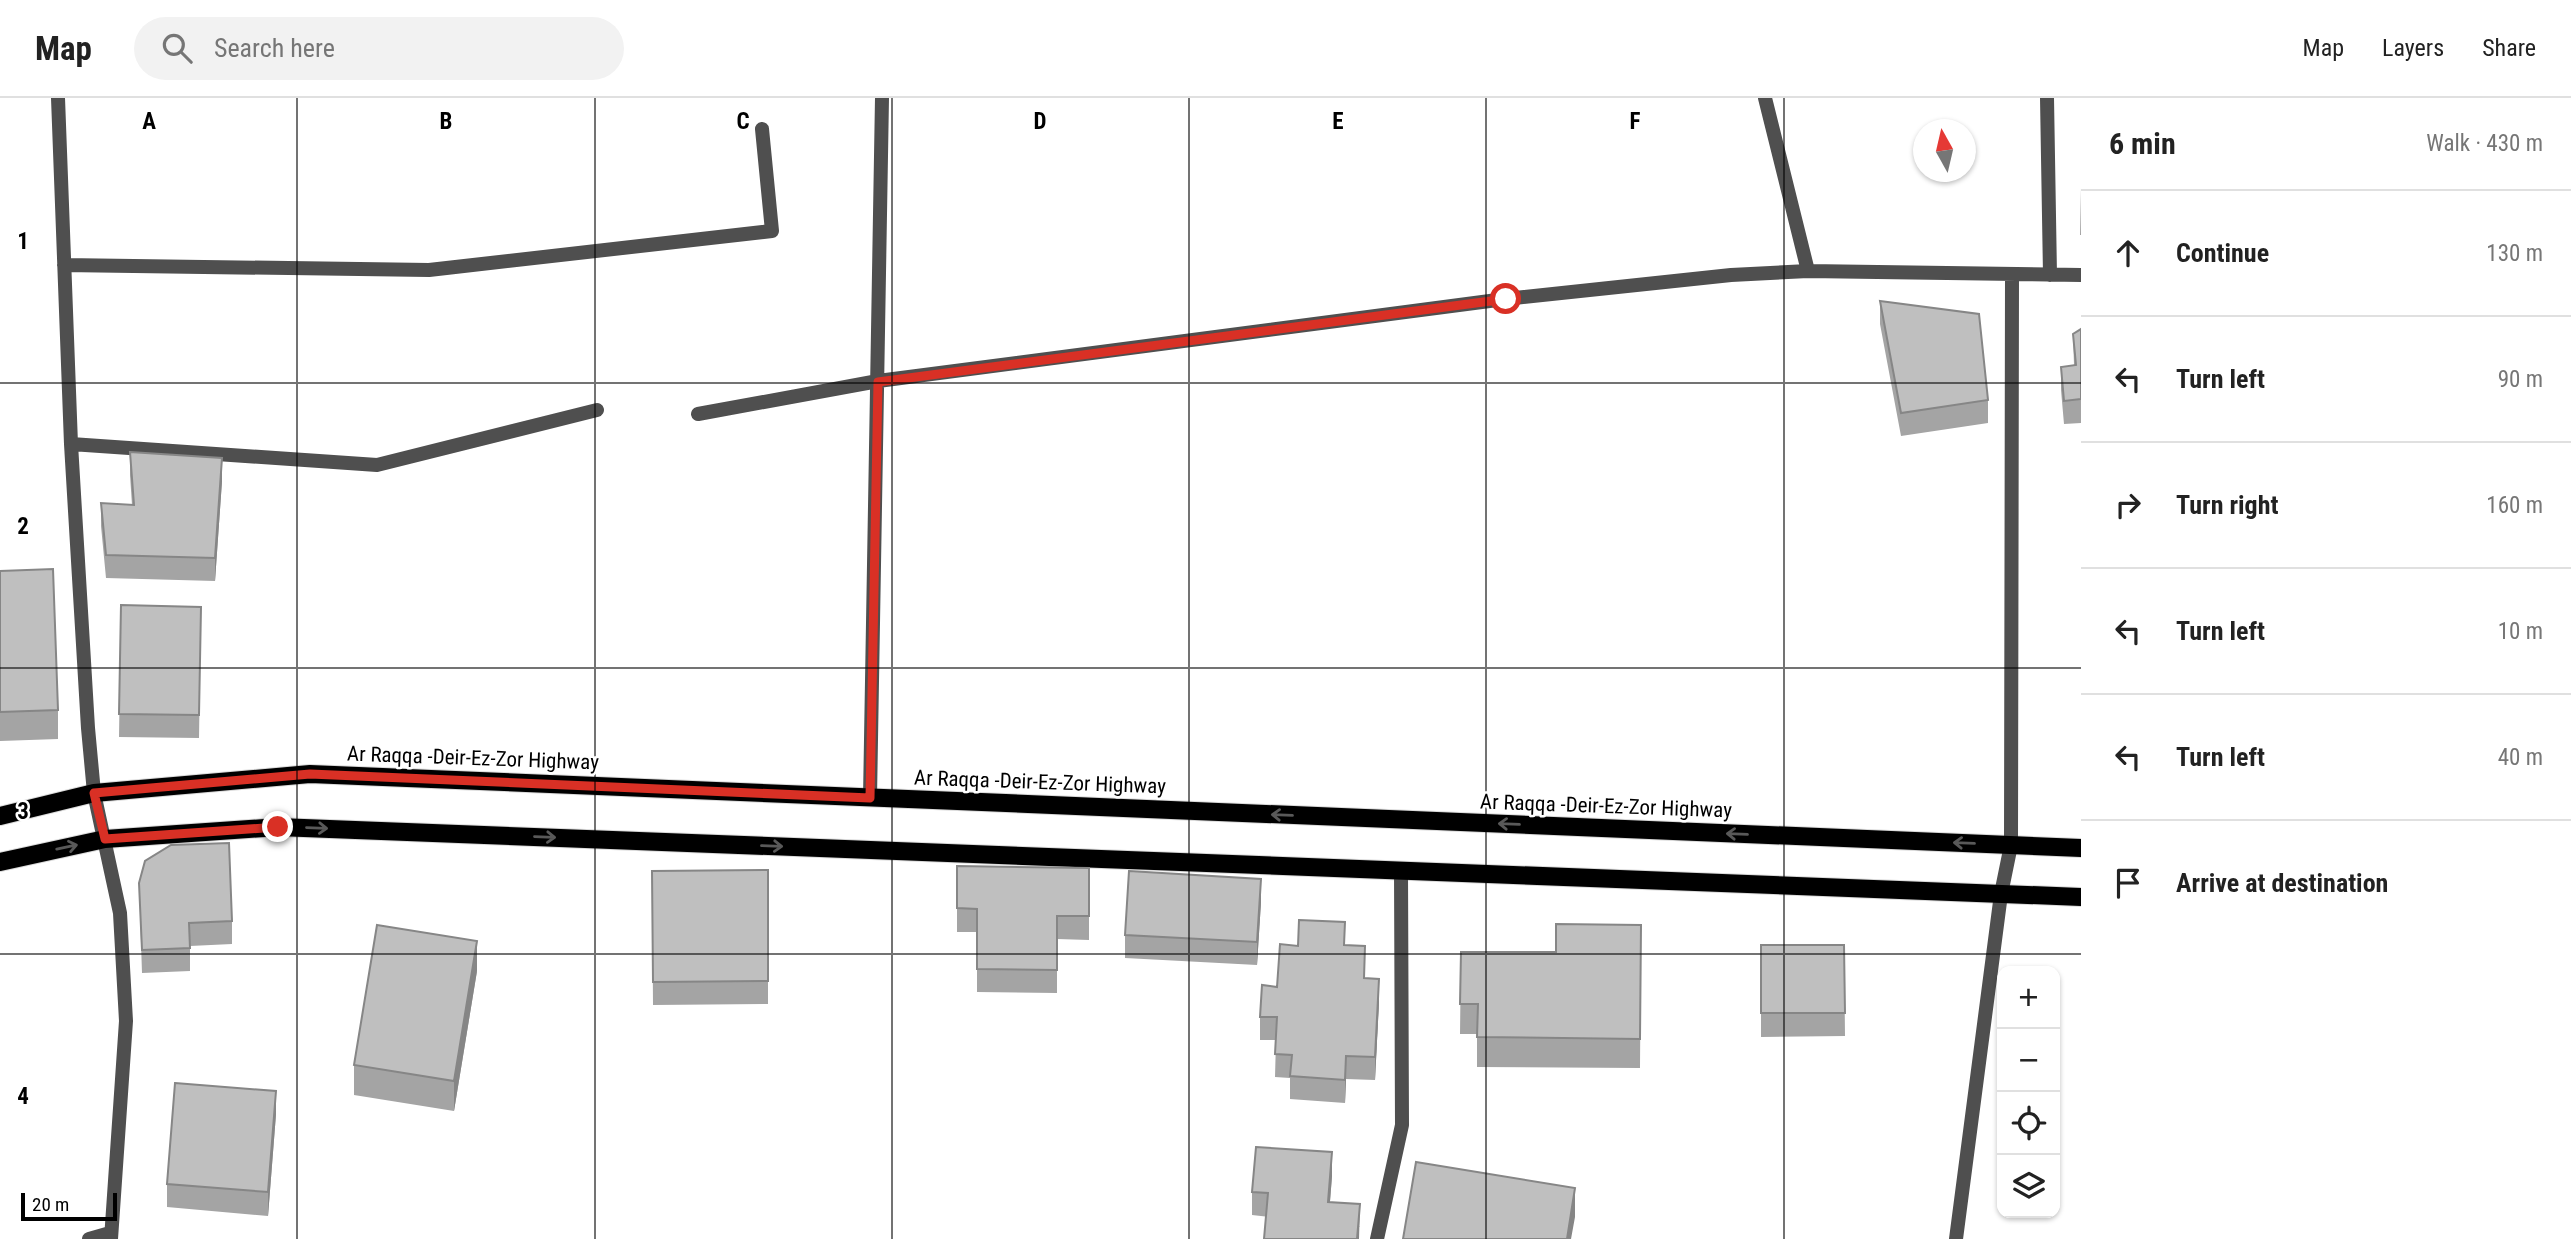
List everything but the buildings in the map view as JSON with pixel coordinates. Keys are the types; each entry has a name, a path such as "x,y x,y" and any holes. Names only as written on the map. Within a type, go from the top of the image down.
{"main road":[{"name":"Ar Raqqa -Deir-Ez-Zor Highway","path":"0,816 94,793 310,774 2081,848"},
{"path":"0,862 105,839 278,827 2081,897"}],"street":[{"path":"58,98 71,444 94,793 120,913 126,1021 110,1236 89,1239"},
{"path":"870,798 882,98"},
{"path":"1765,98 1808,271"},
{"path":"2047,98 2050,275"},
{"path":"64,265 429,270 772,231 762,129"},
{"path":"698,414 878,382 1506,299 1731,275 1808,271 2081,275"},
{"path":"1956,1239 2001,894 2011,845 2012,275"},
{"path":"71,444 377,465 597,410"},
{"path":"1377,1239 1402,1125 1401,871"}],"route":[{"path":"278,827 105,839 94,793 310,774 870,798 878,382 1506,299"}]}
